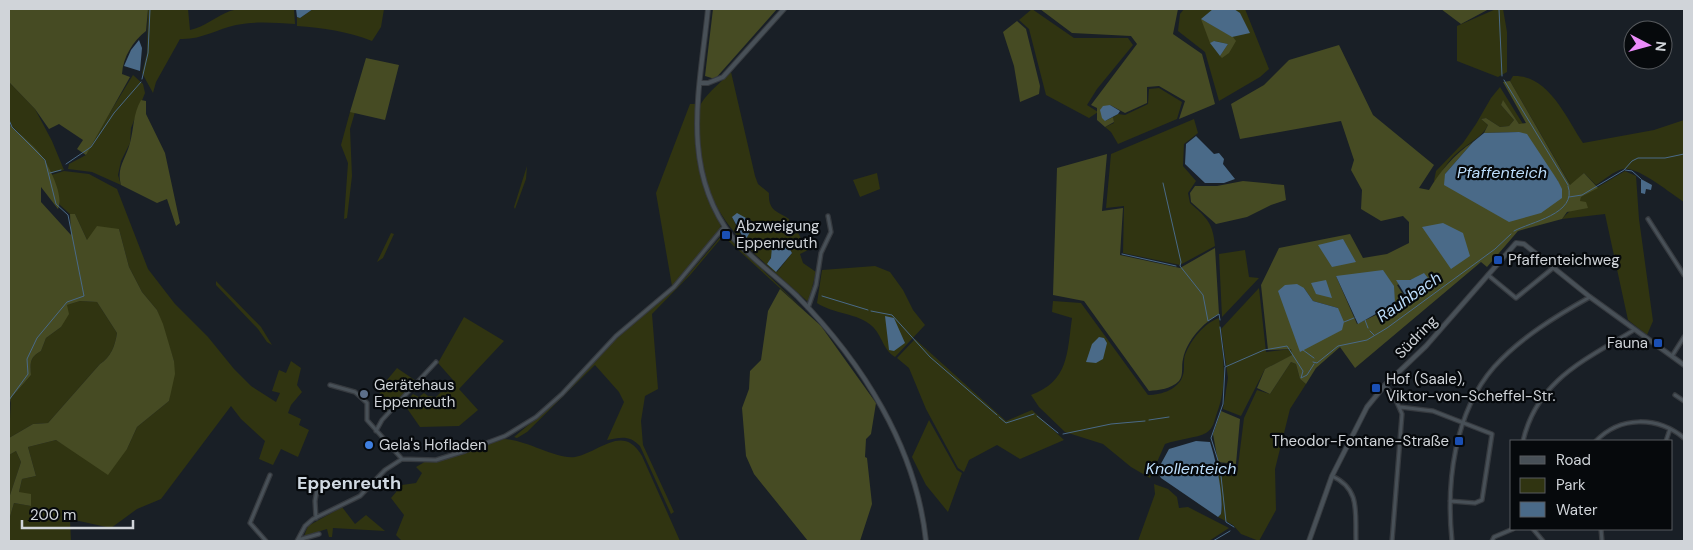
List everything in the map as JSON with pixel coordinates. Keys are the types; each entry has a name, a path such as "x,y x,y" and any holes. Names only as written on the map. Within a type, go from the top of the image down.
{"street":[{"path":"708,9 696,138 697,154 705,190 724,227 742,248 808,308 841,344 890,422 910,471 926,541"},
{"path":"700,83 708,83 723,77 784,9"},
{"path":"808,308 816,285 821,253 831,232 828,216"},
{"path":"1648,219 1684,276"},
{"path":"297,541 305,526 316,518 360,496 385,470 402,459 436,460 465,451 505,436 536,417 562,394 616,336 674,287 724,227"},
{"name":"Südring","path":"1309,540 1332,476 1357,424 1366,407 1384,386 1426,346 1519,242 1553,268"},
{"path":"1488,275 1516,298 1553,268 1634,330 1684,365"},
{"path":"1452,541 1450,502 1454,464 1464,425 1480,387 1502,358 1547,323 1590,297"},
{"path":"1523,440 1536,405 1551,386 1577,366 1634,330"},
{"path":"1672,356 1684,337"},
{"path":"376,431 382,420 436,362"},
{"path":"330,385 355,392 367,403 367,420 402,459"},
{"path":"1384,386 1400,407 1402,420 1392,541"},
{"path":"1674,395 1684,401"},
{"path":"1400,407 1433,411 1464,425 1492,434 1482,498 1475,503 1450,502"},
{"path":"1597,440 1612,428 1627,422 1648,422 1670,429 1684,438"},
{"path":"1666,440 1670,429"},
{"path":"266,541 250,523 270,475"},
{"path":"1332,476 1348,485 1354,499 1356,541"},
{"path":"316,518 315,501 318,484"},
{"path":"1492,541 1494,537 1511,530"},
{"path":"1534,530 1543,541"},
{"path":"297,541 319,534"},
{"path":"1309,540 1316,541"}],"green space":[{"path":"245,8 294,9 295,24 243,24 195,38 180,39 156,82 153,93 142,73 147,53 148,9 188,9 190,30 230,11"},
{"path":"9,9 148,9 146,31 133,45 124,62 122,74 130,77 86,155 77,149 83,140 59,124 49,129 35,109 9,82"},
{"path":"313,9 384,9 381,27 372,41 335,30 297,26 297,17 300,18"},
{"path":"713,9 777,9 715,79 705,76"},
{"path":"1032,9 1074,38 1128,38 1133,45 1097,89 1087,105 1098,112 1089,118 1046,95 1029,29 1019,20"},
{"path":"1040,9 1178,9 1173,34 1202,54 1215,104 1179,119 1185,101 1159,86 1147,87 1147,103 1125,113 1110,105 1105,121 1113,117 1114,122 1105,127 1097,120 1097,108 1091,105 1137,44 1131,36 1072,33"},
{"path":"1184,9 1245,9 1269,69 1260,77 1219,101 1205,52 1178,31 1180,14"},
{"path":"1441,9 1489,9 1461,24"},
{"path":"1496,9 1503,9 1507,32 1507,72 1498,77 1457,61 1457,26"},
{"path":"1201,19 1233,37 1236,41 1229,53 1222,58 1220,56 1228,44 1215,41 1210,43"},
{"path":"1017,21 1026,29 1040,86 1039,94 1020,102 1014,66 1003,32"},
{"path":"1339,45 1373,115 1434,165 1419,188 1429,190 1448,164 1473,142 1445,174 1558,181 1519,132 1484,133 1488,125 1481,119 1486,118 1500,127 1509,126 1514,120 1501,105 1503,100 1519,124 1526,123 1503,82 1510,81 1570,185 1584,173 1598,188 1581,197 1580,201 1586,202 1588,208 1567,212 1562,219 1518,231 1487,267 1481,262 1355,368 1340,347 1316,368 1306,384 1300,379 1296,364 1291,362 1270,394 1257,388 1265,369 1292,355 1291,349 1268,350 1261,285 1279,248 1350,234 1363,258 1387,254 1409,243 1409,222 1403,216 1381,221 1361,209 1362,190 1351,170 1354,160 1341,121 1240,139 1231,104 1264,85 1289,60","holes":["1336,276 1380,313 1357,324","1415,278 1425,284 1410,298 1404,296 1397,285","1304,288 1313,301 1338,308 1300,352"]},
{"path":"366,58 399,65 385,120 350,112"},
{"path":"731,72 758,184 769,193 770,204 774,210 789,219 793,234 798,233 808,250 800,254 803,263 816,272 809,300 807,301 751,251 735,233 722,215 711,194 703,171 698,124 700,106 714,88","holes":["732,217 748,219 755,223 743,240","784,243 792,253 777,272 769,262 777,244"]},
{"path":"133,75 143,84 145,93 131,128 130,143 121,161 118,175 121,185 92,172 68,169 69,164 86,155 93,140"},
{"path":"1513,76 1525,77 1546,89 1563,110 1583,143 1654,130 1684,120 1684,202 1654,181 1629,169 1616,172 1596,185 1584,173 1571,186 1510,81"},
{"path":"9,82 35,109 52,141 64,170 48,174 44,159 9,123"},
{"path":"1500,87 1523,124 1519,124 1503,101 1501,105 1514,120 1509,126 1500,127 1486,118 1481,119 1488,125 1486,129 1480,136 1455,155 1444,167 1437,181 1434,181 1436,171 1463,143"},
{"path":"1159,88 1182,102 1177,119 1118,144 1111,132 1105,127 1114,123 1113,117 1118,114 1125,115 1148,104 1149,89"},
{"path":"141,100 146,101 146,114 165,153 180,223 176,226 167,199 157,203 121,185 121,168 130,143 135,116"},
{"path":"690,104 696,104 695,136 698,166 707,196 721,225 720,229 672,286 656,193"},
{"path":"350,112 355,112 350,129 352,176 347,218 344,219 348,163 341,145"},
{"path":"1194,119 1198,133 1184,144 1183,166 1196,181 1188,193 1190,203 1211,226 1215,246 1180,265 1123,253 1124,206 1106,208 1111,154"},
{"path":"9,124 38,151 48,165 58,191 58,209 41,187 41,202 71,235 70,214 75,214 87,240 97,226 119,229 129,267 142,292 157,310 163,324 174,361 175,374 169,401 137,427 127,449 108,475 56,440 28,447 36,476 22,479 19,492 31,494 31,506 14,503 9,520 9,498 21,462 16,451 9,455 9,438 33,424 48,423 110,355 117,333 97,302 80,301 67,305 69,314 61,327 46,338 41,351 33,358 31,375 11,398 9,408"},
{"path":"1107,154 1102,211 1123,208 1120,255 1180,268 1215,248 1219,314 1207,322 1192,339 1183,359 1181,379 1176,384 1165,389 1149,391 1084,301 1053,295 1057,168"},
{"path":"527,166 526,179 515,209 514,207"},
{"path":"64,171 89,174 117,189 148,269 175,304 208,337 234,369 251,386 276,402 280,393 272,391 279,370 286,373 291,361 301,368 297,385 302,392 291,405 288,413 301,419 299,425 309,430 298,457 281,449 273,465 259,459 265,441 241,419 231,406 161,499 137,509 111,528 70,519 71,541 9,541 9,520 14,503 31,506 19,492 22,479 36,476 28,447 56,440 76,452 127,449 137,427 169,401 174,361 157,310 142,292 129,267 119,229 87,240 75,214 70,214 60,205 51,175"},
{"path":"1625,171 1636,176 1639,219 1653,321 1647,335 1628,320 1605,214 1562,219 1578,203 1581,197"},
{"path":"877,173 880,189 860,197 853,180"},
{"path":"1243,181 1284,185 1286,200 1247,217 1216,224 1191,202 1190,193 1195,186 1217,186"},
{"path":"391,233 394,234 383,258 377,262"},
{"path":"723,234 730,238 805,311 723,236 691,274 652,314 658,389 645,396 641,421 643,445 674,512 671,514 640,446 629,438 607,440 624,402 619,392 595,365 527,432 517,438 514,437 564,395 609,345 681,283"},
{"path":"1245,250 1249,277 1259,278 1222,317 1219,254"},
{"path":"875,266 890,272 903,290 913,310 925,325 895,357 872,326 860,318 823,307 817,303 822,270"},
{"path":"216,281 261,327 272,345 267,342 258,329 216,285"},
{"path":"1259,288 1266,352 1291,349 1293,355 1265,369 1241,416 1223,409 1228,378 1221,329"},
{"path":"780,289 821,326 876,403 871,434 866,439 865,457 867,458 872,504 860,541 808,541 754,474 746,456 742,408 749,389 750,371 761,360 768,311"},
{"path":"80,301 97,302 117,333 112,351 48,423 33,424 9,438 11,398 31,375 32,360 41,351 46,338 61,327 67,305"},
{"path":"1053,301 1081,303 1148,395 1159,394 1178,384 1183,375 1184,357 1191,344 1203,328 1219,318 1224,378 1221,401 1211,429 1202,435 1165,444 1150,478 1131,467 1103,444 1065,432 1039,407 1031,395 1053,382 1064,364 1067,354 1072,318 1052,312"},
{"path":"464,317 504,341 459,389 478,410 459,426 420,427 404,404 413,394 419,397 424,393 428,396 436,397 453,380 438,363"},
{"path":"915,339 1006,421 1032,410 1064,440 1020,459 997,445 969,460 964,472 958,468 926,409 909,368 897,358"},
{"path":"1291,362 1296,364 1300,379 1306,384 1290,409 1275,469 1276,510 1259,541 1241,534 1233,525 1218,517 1221,514 1222,507 1217,464 1238,466 1244,418 1257,390 1270,394"},
{"path":"397,368 416,381 388,411 375,402 387,380"},
{"path":"1221,411 1240,419 1236,464 1218,462 1213,434"},
{"path":"929,420 957,470 962,473 948,512 926,485 912,457"},
{"path":"504,439 568,457 584,454 619,440 635,446 642,456 680,541 402,541 396,535 404,515 391,498 402,485 416,483 422,473 416,467 428,460 450,457"},
{"path":"16,451 21,462 9,498 9,455"},
{"path":"1154,484 1168,489 1177,497 1179,508 1188,507 1229,528 1209,541 1138,541 1155,494"},
{"path":"342,507 355,524 366,515 385,531 333,528 332,537 329,537 327,529 304,536 308,526"}],"water":[{"path":"296,9 313,9 300,18 297,17"},
{"path":"1213,9 1234,9 1240,13 1250,33 1232,37 1201,19"},
{"path":"139,40 142,48 140,71 124,66 131,50"},
{"path":"1214,41 1228,44 1220,56 1210,43"},
{"path":"1110,105 1120,111 1105,121 1100,110 1103,106"},
{"name":"Pfaffenteich","path":"1519,132 1527,134 1562,189 1562,198 1541,213 1509,222 1444,185 1445,174 1473,142 1484,133"},
{"path":"1196,136 1214,154 1219,153 1224,159 1223,164 1235,179 1224,183 1205,183 1185,164 1186,144"},
{"path":"1641,179 1652,185 1651,190 1646,189 1645,194 1641,193"},
{"path":"737,213 755,223 745,241 732,217"},
{"path":"1443,223 1463,233 1470,256 1451,269 1422,227"},
{"path":"1343,239 1356,262 1332,267 1318,245"},
{"path":"780,243 788,246 792,253 776,272 767,264 771,258 772,247"},
{"path":"1383,270 1394,286 1395,303 1358,324 1336,276"},
{"path":"1424,273 1428,278 1425,284 1410,298 1407,298 1396,280 1410,280"},
{"path":"1326,280 1332,298 1316,294 1311,283"},
{"path":"1297,284 1304,288 1313,301 1338,308 1344,322 1342,330 1300,352 1278,291 1285,285"},
{"path":"885,316 894,318 905,343 894,351 889,350"},
{"path":"1099,337 1104,338 1107,343 1103,359 1096,363 1086,362 1092,344"},
{"name":"Knollenteich","path":"1196,441 1210,442 1219,478 1222,506 1221,514 1218,517 1161,478 1157,471 1169,449"}],"waterway":[{"path":"142,79 148,53 150,9"},
{"path":"1499,9 1502,76"},
{"path":"1504,80 1568,185"},
{"path":"66,164 91,147 114,113 141,82"},
{"path":"9,120 12,127 45,160 56,204 68,215 84,296 67,302 37,338 27,359 28,374 9,400"},
{"name":"Rauhbach","path":"1569,197 1582,195 1624,170 1632,161 1638,158 1665,158 1684,154"},
{"path":"50,173 61,170"},
{"path":"1625,170 1632,171 1641,179"},
{"path":"1163,183 1181,262 1180,266 1203,295 1208,321 1219,314 1220,320"},
{"path":"1514,231 1551,216 1560,210 1566,204 1569,196 1568,186"},
{"name":"Rauhbach","path":"1313,362 1317,363 1338,346 1367,340 1387,328 1495,249 1511,234"},
{"path":"1122,254 1176,266"},
{"path":"822,296 868,310"},
{"path":"871,311 892,315 930,357 997,415"},
{"path":"1344,322 1354,318"},
{"path":"1365,320 1368,328"},
{"path":"1220,327 1225,366"},
{"name":"Rauhbach","path":"1370,331 1374,335"},
{"path":"1234,527 1226,522 1220,467 1211,438 1223,404 1225,367 1264,350 1287,346 1303,371 1301,378 1307,375 1314,364"},
{"name":"Rauhbach","path":"1303,350 1314,358"},
{"path":"999,417 1006,423 1034,414"},
{"path":"1037,416 1058,433"},
{"path":"1149,420 1169,417"},
{"path":"1063,434 1111,424 1145,421"},
{"path":"1213,541 1230,531"}],"place":[{"name":"Abzweigung Eppenreuth","path":"726,235"},
{"name":"Pfaffenteichweg","path":"1498,260"},
{"name":"Fauna","path":"1658,343"},
{"name":"Hof (Saale), Viktor-von-Scheffel-Str.","path":"1376,388"},
{"name":"Gerätehaus Eppenreuth","path":"364,394"},
{"name":"Theodor-Fontane-Straße","path":"1459,441"},
{"name":"Gela's Hofladen","path":"369,445"}],"district":[{"name":"Eppenreuth","path":"349,483"}]}
